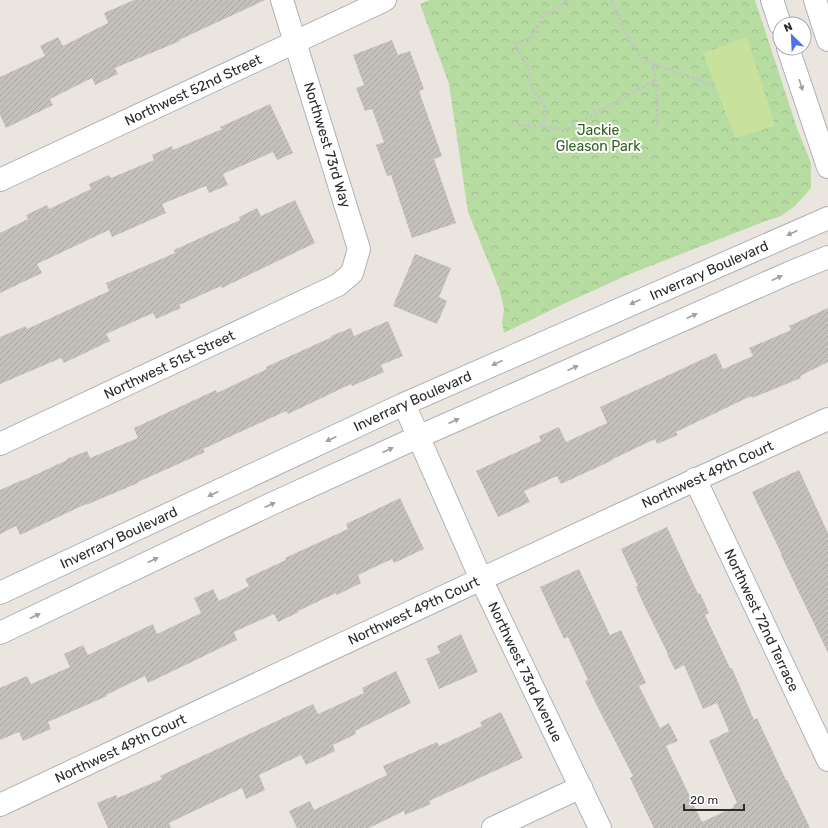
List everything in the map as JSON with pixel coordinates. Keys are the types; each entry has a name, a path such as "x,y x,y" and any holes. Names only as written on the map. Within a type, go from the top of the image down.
{"street":[{"name":"Northwest 73rd Way","path":"282,0 359,248 352,273 338,285"},
{"name":"Northwest 52nd Street","path":"0,180 385,0"},
{"path":"772,0 777,16"},
{"path":"815,0 828,40"},
{"path":"791,56 828,167"},
{"name":"Inverrary Boulevard","path":"0,594 404,404 828,218"},
{"path":"0,633 269,505 418,437 748,291 828,258"},
{"name":"Northwest 51st Street","path":"0,444 338,285"},
{"name":"Northwest 73rd Avenue","path":"404,404 482,579 600,828"},
{"name":"Northwest 49th Court","path":"0,805 695,479 828,419"},
{"name":"Northwest 72nd Terrace","path":"695,479 828,760"},
{"path":"493,828 581,787"}],"path":[{"path":"543,127 545,108 532,88 528,68 515,44 533,36 543,14 554,11 568,0"},
{"path":"611,0 626,33 641,58 716,86"},
{"path":"653,63 657,95 657,126"},
{"path":"518,125 568,129 655,80"}],"green space":[{"name":"Jackie Gleason Park","path":"430,0 755,0 772,52 772,56 773,56 797,128 811,163 811,188 795,206 781,216 630,274 504,333 502,323 504,309 499,288 468,212 449,84 420,4"},
{"path":"747,37 775,126 735,138 703,53"}],"building":[{"path":"134,0 265,0 179,40 180,41 115,68 118,74 95,85 92,78 50,99 53,105 6,128 0,115 0,77 45,56 40,46 58,37 63,46 108,23 104,13"},
{"path":"392,40 398,55 410,51 424,89 419,91 442,156 434,159 456,223 412,238 391,175 387,176 376,145 384,142 372,109 365,111 356,88 364,85 353,55"},
{"path":"270,104 293,153 277,160 273,152 223,174 228,185 209,193 206,186 162,204 166,213 112,237 109,230 37,264 42,273 0,293 0,233 28,219 26,215 47,205 49,209 91,189 89,184 109,175 111,178 154,160 152,155 172,146 173,150 222,129 220,127"},
{"path":"295,200 315,243 222,288 221,286 179,305 181,308 156,319 153,313 106,334 110,341 64,363 61,358 0,384 0,337 26,326 27,329 109,291 106,283 175,253 174,250 240,220 239,217 257,208 261,216"},
{"path":"415,254 451,268 439,297 447,301 437,324 393,306"},
{"path":"828,308 828,362 800,376 801,378 752,398 751,396 676,432 678,435 657,444 655,439 561,484 557,476 524,491 530,502 498,517 476,471 541,441 539,436 559,427 566,442 607,423 600,407 716,353 723,369 753,356 749,348 791,330 789,326"},
{"path":"388,321 403,356 381,365 384,372 352,386 351,384 288,414 286,411 203,449 205,452 138,483 86,504 20,535 16,526 0,534 0,490 87,451 90,458 138,438 134,428 216,390 217,393 267,369 266,367 332,337 331,336 351,328 354,336"},
{"path":"799,470 828,533 828,653 752,492"},
{"path":"400,498 424,549 394,563 392,559 358,575 361,583 337,595 336,593 278,622 274,614 234,632 237,640 148,683 145,676 106,695 107,696 48,722 51,729 23,741 19,732 0,740 0,688 27,676 31,684 70,667 64,654 83,645 88,655 153,624 157,634 201,613 194,598 213,589 219,601 249,586 245,579 286,560 285,558 348,529 346,524"},
{"path":"667,527 698,594 700,593 709,613 705,615 730,668 732,668 754,720 757,718 810,828 654,828 630,778 633,776 585,681 588,680 568,637 564,639 540,587 579,569 610,635 621,630 646,683 639,686 660,728 669,723 678,741 666,746 702,822 734,807 733,805 737,803 709,741 729,731 717,703 703,709 684,665 675,670 643,603 636,587 638,586 621,549"},
{"path":"461,634 478,672 439,689 426,659 440,653 437,646"},
{"path":"396,671 411,703 355,731 356,734 333,745 335,751 306,765 301,755 259,775 265,790 246,799 242,788 169,823 171,828 108,828 97,803 116,795 117,798 162,779 160,776 313,704 318,714 364,693 362,688"},
{"path":"501,712 523,758 429,801 431,804 405,815 404,811 369,828 297,828 289,811 310,801 314,810 387,775 383,766 437,742 439,746 482,726 480,722"}]}
